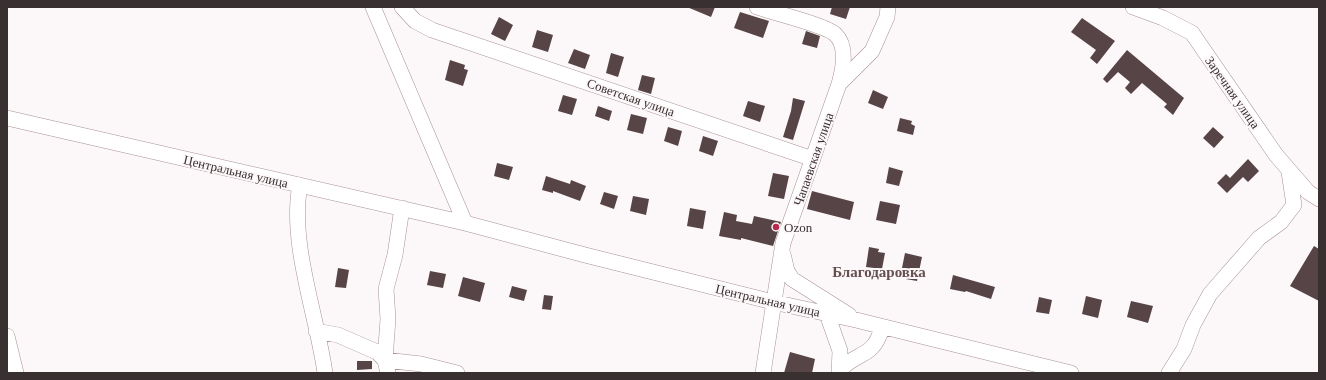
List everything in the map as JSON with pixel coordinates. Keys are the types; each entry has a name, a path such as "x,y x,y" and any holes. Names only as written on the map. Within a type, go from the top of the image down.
{"street":[{"path":"373,7 465,223"},
{"name":"Советская улица","path":"402,7 415,21 448,36 813,159"},
{"path":"757,7 821,27 836,34 842,47 843,60 839,84"},
{"name":"Чапаевская улица","path":"763,373 783,243 839,84 872,51 886,17 888,7"},
{"name":"Заречная улица","path":"1133,7 1163,18 1192,33 1276,155 1308,192 1319,199"},
{"name":"Центральная улица","path":"7,118 465,223 773,302 856,320 882,328 1071,373"},
{"path":"1289,169 1294,205"},
{"path":"300,185 297,202 298,233 325,373"},
{"path":"1171,372 1210,294 1259,238 1281,222 1294,205 1313,202 1319,204"},
{"path":"386,366 388,319 386,289 395,255 402,208"},
{"path":"783,243 784,260 787,271 792,279 856,320"},
{"path":"827,314 840,351 839,371"},
{"path":"839,371 845,364 872,349 878,342 882,328"},
{"path":"316,331 338,335 376,352 386,366"},
{"path":"7,336 16,373"},
{"path":"386,366 421,364 456,373"}],"building":[{"path":"687,7 715,7 711,17"},
{"path":"832,7 850,7 846,19 830,14"},
{"path":"740,12 769,21 763,38 734,28"},
{"path":"499,17 513,25 505,41 491,34"},
{"path":"1082,18 1115,41 1097,64 1090,58 1096,50 1071,32"},
{"path":"537,30 553,35 548,52 532,47"},
{"path":"806,31 820,36 817,48 802,44"},
{"path":"574,49 590,55 585,69 568,63"},
{"path":"1127,50 1184,98 1173,115 1164,107 1167,104 1142,83 1131,94 1125,88 1130,82 1118,72 1107,83 1103,79"},
{"path":"611,53 624,57 618,77 606,73"},
{"path":"450,60 465,65 464,69 468,70 463,86 445,80"},
{"path":"642,75 655,78 651,94 638,90"},
{"path":"873,90 888,97 883,109 868,103"},
{"path":"563,95 577,99 572,115 558,111"},
{"path":"793,98 805,101 793,140 783,137 791,111"},
{"path":"748,101 765,106 760,122 743,116"},
{"path":"598,106 612,111 609,121 595,116"},
{"path":"631,114 647,118 643,134 627,130"},
{"path":"900,118 912,121 911,124 915,126 913,135 897,131"},
{"path":"668,127 682,131 678,146 664,141"},
{"path":"1213,127 1224,137 1214,148 1203,138"},
{"path":"703,136 718,141 713,156 699,151"},
{"path":"1248,159 1259,171 1248,182 1243,177 1227,193 1217,183 1226,174 1230,178"},
{"path":"497,163 513,167 509,180 494,176"},
{"path":"889,167 903,171 899,186 886,183"},
{"path":"773,173 789,176 784,199 768,196"},
{"path":"546,176 570,184 571,180 586,186 580,201 553,191 553,193 542,190"},
{"path":"812,191 854,202 850,220 807,209"},
{"path":"604,192 618,196 614,209 600,204"},
{"path":"633,196 649,199 646,215 630,211"},
{"path":"880,201 900,205 896,224 876,220"},
{"path":"690,208 706,211 703,229 687,226"},
{"path":"724,212 737,215 736,221 752,224 754,216 781,222 773,246 741,238 741,240 719,236"},
{"path":"1314,246 1319,249 1319,301 1290,286"},
{"path":"869,247 879,249 878,252 885,253 882,269 866,267"},
{"path":"905,253 922,257 917,281 900,278"},
{"path":"338,268 349,270 346,288 335,287"},
{"path":"430,271 446,274 443,288 427,285"},
{"path":"953,275 995,287 991,299 966,291 950,289"},
{"path":"463,277 485,283 480,302 458,296"},
{"path":"512,286 527,290 524,301 509,297"},
{"path":"544,295 553,296 551,310 542,309"},
{"path":"1086,296 1102,300 1098,318 1082,314"},
{"path":"1039,297 1052,300 1049,314 1036,312"},
{"path":"1131,301 1153,306 1148,323 1127,317"},
{"path":"790,352 815,359 812,373 784,373"},
{"path":"357,361 372,361 372,369 357,370"}],"place":[{"name":"Ozon","path":"776,227"}],"district":[{"name":"Благодаровка","path":"879,272"}]}
